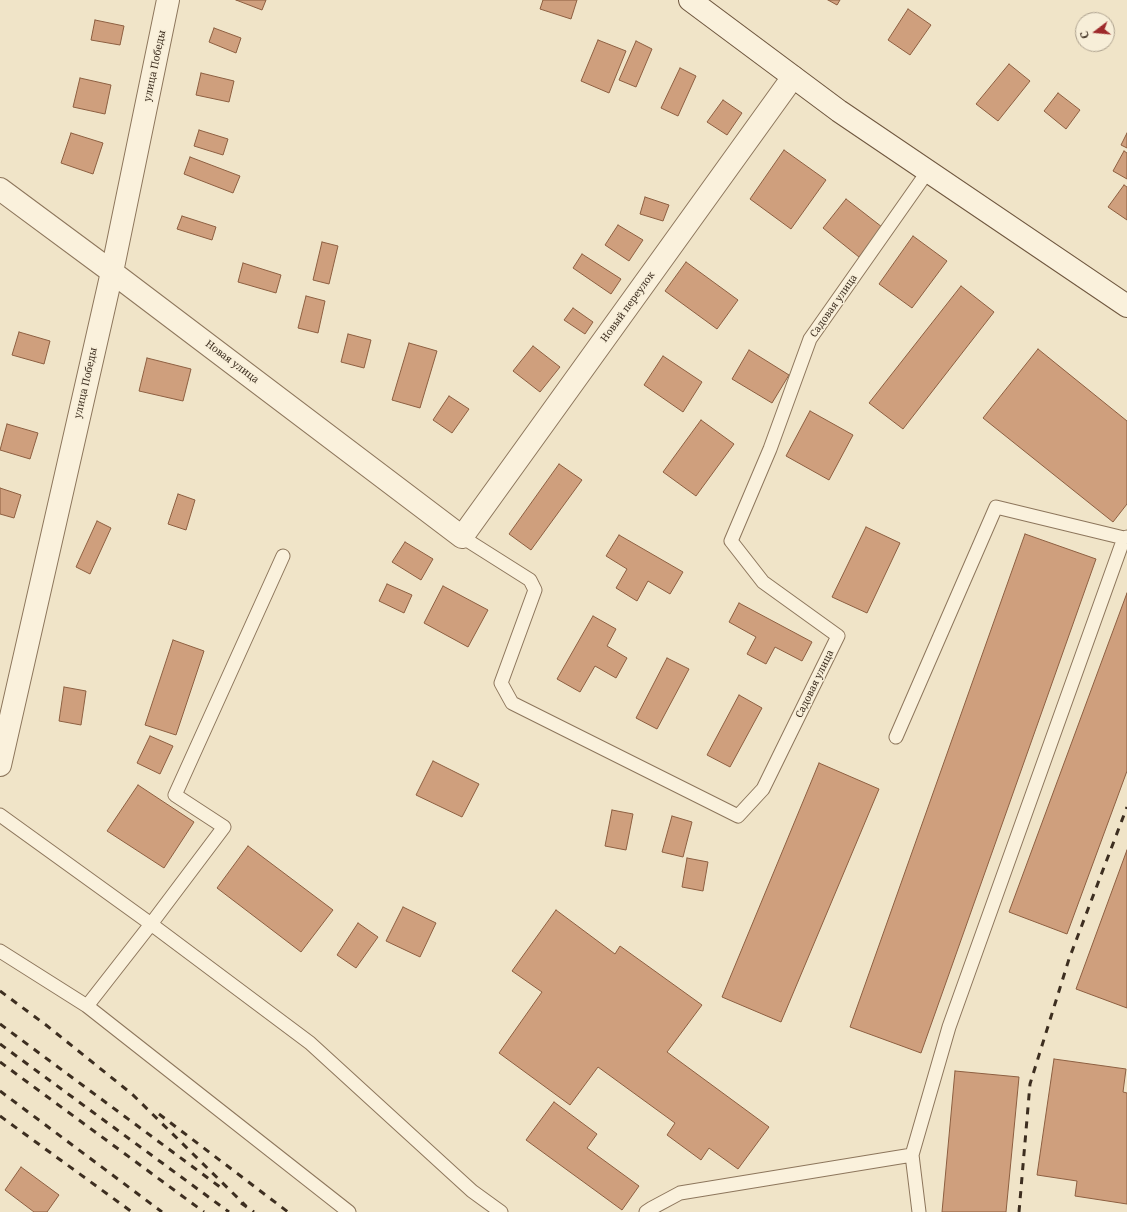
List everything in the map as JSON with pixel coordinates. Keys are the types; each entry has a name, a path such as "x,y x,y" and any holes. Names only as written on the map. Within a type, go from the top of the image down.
{"street":[{"name":"улица Победы","path":"0,765 112,272 168,0"},
{"path":"690,0 839,111 1127,306"},
{"name":"Новый переулок","path":"462,536 793,77"},
{"name":"Новая улица","path":"0,190 112,272 462,536"}],"lane":[{"name":"Садовая улица","path":"462,536 530,580 535,590 501,683 512,702 738,816 763,789 838,636 763,582 731,541 770,449 810,339 928,171"},
{"path":"896,737 996,507 1125,537 949,1027 912,1155 919,1212"},
{"path":"87,1006 224,827 175,795 283,556"},
{"path":"0,815 151,924 310,1044 472,1192 501,1212"},
{"path":"0,952 87,1006 349,1212"},
{"path":"646,1212 680,1193 912,1155"}],"building":[{"path":"236,0 266,0 262,10"},
{"path":"543,0 577,0 571,19 540,9"},
{"path":"828,0 840,0 837,5"},
{"path":"908,9 931,25 910,55 888,40"},
{"path":"95,20 124,26 120,45 91,40"},
{"path":"214,28 241,38 236,53 209,42"},
{"path":"598,40 626,51 609,93 581,81"},
{"path":"636,41 652,49 636,87 619,80"},
{"path":"1009,64 1030,81 998,121 976,104"},
{"path":"680,68 696,76 678,116 661,108"},
{"path":"201,73 234,81 229,102 196,95"},
{"path":"80,78 111,85 105,114 73,107"},
{"path":"1058,93 1080,110 1066,129 1044,111"},
{"path":"723,100 742,113 727,135 707,122"},
{"path":"199,130 228,139 223,155 194,146"},
{"path":"71,133 103,143 93,174 61,163"},
{"path":"1127,133 1127,148 1121,145"},
{"path":"784,150 826,180 791,229 750,199"},
{"path":"1124,151 1127,153 1127,179 1113,171"},
{"path":"190,157 240,176 233,193 184,174"},
{"path":"1124,185 1127,187 1127,220 1108,207"},
{"path":"645,197 669,205 663,221 640,214"},
{"path":"846,199 882,227 859,257 823,228"},
{"path":"182,216 216,227 212,240 177,229"},
{"path":"618,225 643,240 629,261 605,245"},
{"path":"913,236 947,261 912,308 879,284"},
{"path":"322,242 338,246 329,284 313,280"},
{"path":"582,254 621,279 611,294 573,268"},
{"path":"686,262 738,300 717,329 665,291"},
{"path":"243,263 281,275 276,293 238,282"},
{"path":"961,286 994,312 903,429 869,403"},
{"path":"306,296 325,301 318,333 298,328"},
{"path":"573,308 593,322 585,334 564,320"},
{"path":"19,332 50,341 44,364 12,355"},
{"path":"348,334 371,340 364,368 341,362"},
{"path":"409,343 437,351 420,408 392,400"},
{"path":"533,346 560,367 540,392 513,371"},
{"path":"1038,349 1127,421 1127,504 1113,522 983,418"},
{"path":"749,350 789,375 772,403 732,379"},
{"path":"663,356 702,382 683,412 644,385"},
{"path":"147,358 191,369 183,401 139,391"},
{"path":"449,396 469,409 452,433 433,420"},
{"path":"810,411 853,435 829,480 786,456"},
{"path":"701,420 734,444 696,496 663,472"},
{"path":"7,424 38,433 30,459 0,450"},
{"path":"559,464 582,480 531,550 509,534"},
{"path":"0,488 21,495 14,518 0,514"},
{"path":"178,494 195,500 186,530 168,524"},
{"path":"97,521 111,528 90,574 76,567"},
{"path":"866,527 900,543 867,613 832,597"},
{"path":"1025,534 1096,559 921,1053 850,1027"},
{"path":"619,535 683,572 670,594 648,581 637,601 616,588 627,569 606,556"},
{"path":"405,542 433,559 421,580 392,562"},
{"path":"387,584 412,595 404,613 379,601"},
{"path":"443,586 488,610 468,647 424,623"},
{"path":"1127,593 1127,771 1067,934 1009,912"},
{"path":"739,603 812,642 802,661 775,647 766,664 747,654 756,637 729,622"},
{"path":"593,616 616,629 607,646 627,658 616,678 595,666 580,692 557,679"},
{"path":"173,640 204,651 176,735 145,725"},
{"path":"667,658 689,669 657,729 636,718"},
{"path":"64,687 86,691 81,725 59,721"},
{"path":"739,695 762,708 730,767 707,755"},
{"path":"150,736 173,746 160,774 137,763"},
{"path":"433,761 479,784 462,817 416,795"},
{"path":"819,763 879,789 781,1022 722,997"},
{"path":"138,785 194,822 164,868 107,831"},
{"path":"612,810 633,814 626,850 605,846"},
{"path":"672,816 692,822 683,857 662,852"},
{"path":"248,846 333,910 301,952 217,888"},
{"path":"1127,850 1127,1008 1076,989"},
{"path":"687,858 708,862 703,891 682,887"},
{"path":"403,907 436,923 420,957 386,941"},
{"path":"556,910 615,954 620,946 702,1005 667,1052 769,1127 738,1169 709,1148 701,1160 667,1135 675,1123 598,1067 570,1105 499,1053 542,992 512,971"},
{"path":"358,923 378,937 356,968 337,955"},
{"path":"1054,1059 1126,1069 1123,1092 1127,1093 1127,1204 1075,1196 1077,1181 1037,1175"},
{"path":"955,1071 1019,1077 1006,1212 942,1212"},
{"path":"554,1102 597,1134 587,1148 639,1186 622,1210 526,1140"},
{"path":"21,1167 59,1195 47,1212 34,1212 5,1190"}],"railway":[{"path":"1019,1212 1030,1084 1069,959 1127,807"},
{"path":"0,991 46,1025 132,1094 246,1206"},
{"path":"0,1024 220,1187"},
{"path":"0,1044 229,1212"},
{"path":"0,1062 204,1212"},
{"path":"0,1091 162,1212"},
{"path":"159,1114 288,1212"},
{"path":"0,1116 132,1212"},
{"path":"241,1203 254,1212"}]}
